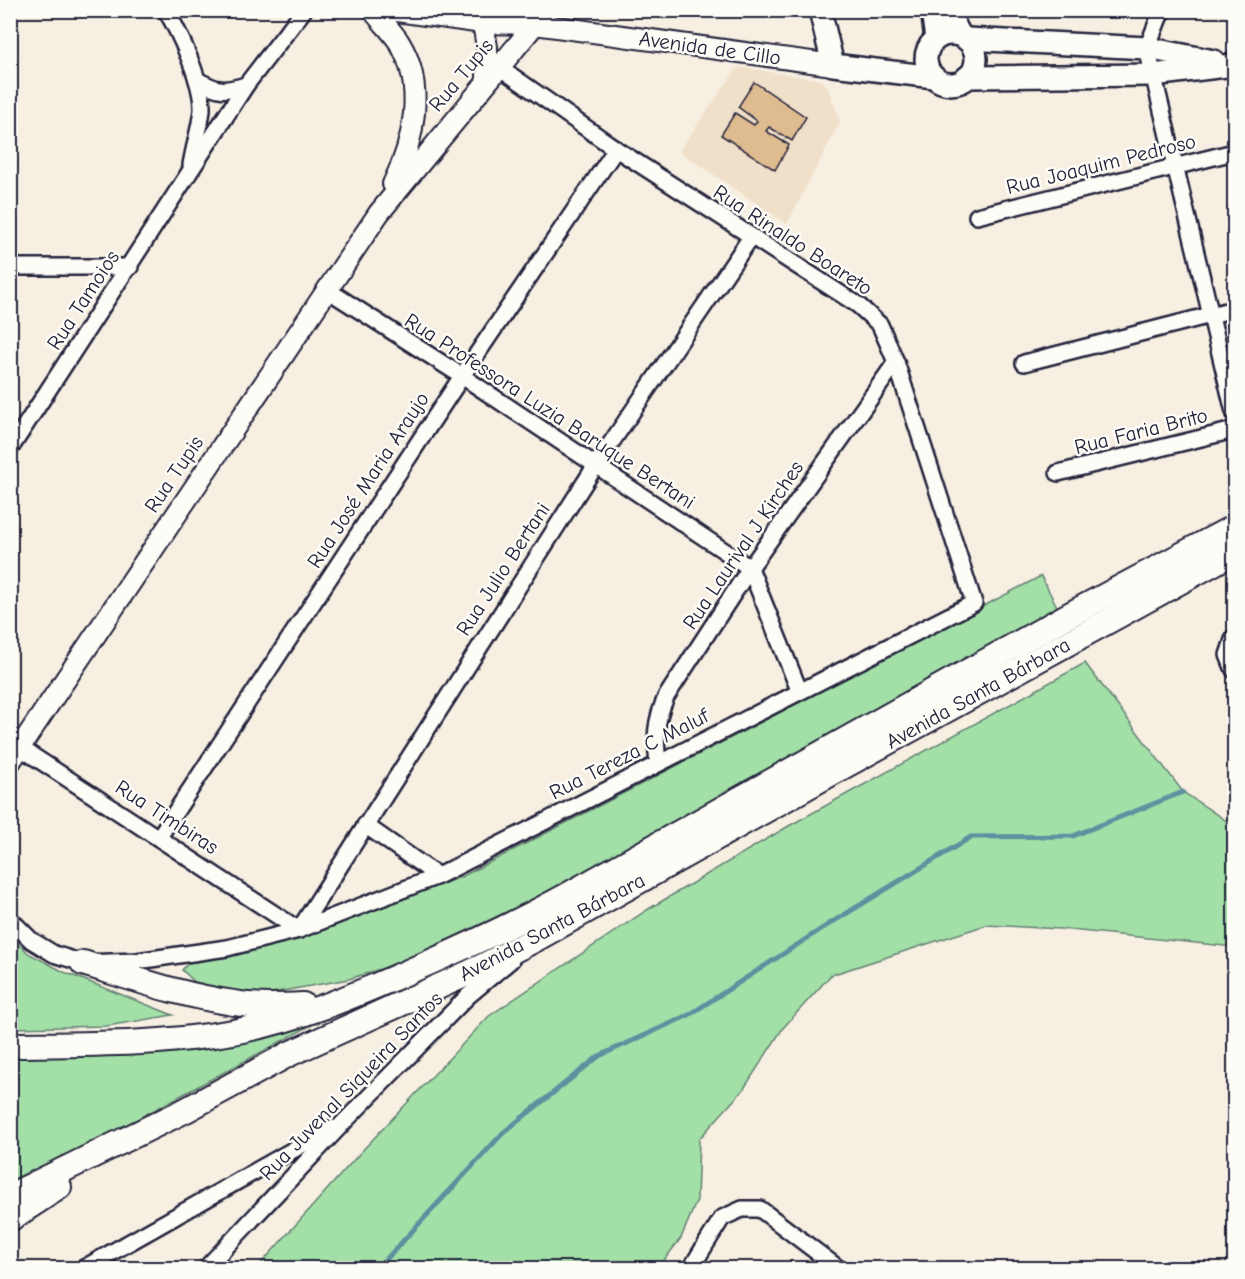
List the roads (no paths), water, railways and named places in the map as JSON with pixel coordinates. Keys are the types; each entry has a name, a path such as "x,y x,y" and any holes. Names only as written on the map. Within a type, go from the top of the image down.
{"main road":[{"path":"820,10 833,65"},
{"path":"944,11 975,54 976,62 967,77 961,81 947,83 934,77 926,62 927,53 944,11"},
{"path":"886,71 904,63 933,42 952,34 963,37 1147,48 1233,65"},
{"name":"Avenida de Cillo","path":"833,65 934,77"},
{"path":"967,77 1153,75 1233,65"},
{"path":"1075,625 1234,527"},
{"path":"1075,625 1234,552"},
{"name":"Avenida Santa Bárbara","path":"10,1196 186,1110 289,1054 471,972 534,940 1075,625"},
{"name":"Avenida Santa Bárbara","path":"10,1045 162,1041 203,1036 260,1026 333,1005 518,922 1075,625"},
{"path":"83,963 174,990 233,1003 256,1006 333,1005"},
{"path":"10,1219 186,1110"}],"street":[{"name":"Rua Tamoios","path":"166,10 183,43 197,80 202,109 189,173"},
{"name":"Rua Tamoios","path":"11,447 246,84 304,10"},
{"name":"Rua Tupis","path":"373,10 400,43 410,68 415,95 413,127 402,167 378,213"},
{"name":"Avenida de Cillo","path":"390,10 483,23 535,17 833,65"},
{"path":"1162,10 1147,48 1234,412"},
{"name":"Rua Tupis","path":"14,751 378,213 493,73 535,17"},
{"path":"483,23 493,73"},
{"name":"Rua Rinaldo Boareto","path":"493,73 616,149 858,305 880,325 896,362 974,603"},
{"path":"197,80 214,89 227,90 246,84"},
{"path":"413,127 417,136 432,147"},
{"name":"Rua José Maria Araujo","path":"159,837 462,376 616,149"},
{"name":"Rua Joaquim Pedroso","path":"977,216 1234,152"},
{"name":"Rua Julio Bertani","path":"299,930 596,465 751,237"},
{"path":"10,267 129,267"},
{"name":"Rua Professora Luzia Baruque Bertani","path":"326,290 462,376 750,568"},
{"path":"1024,363 1234,309"},
{"name":"Rua Laurival J Kirches","path":"657,763 655,736 657,716 666,697 750,568 896,362"},
{"name":"Rua Faria Brito","path":"1058,473 1234,430"},
{"path":"750,568 799,690"},
{"name":"Rua Tereza C Maluf","path":"10,919 31,940 54,954 83,963 137,961 228,948 299,930 438,876 799,690 974,603"},
{"path":"1234,637 1228,655 1234,670"},
{"name":"Rua Timbiras","path":"14,751 159,837 299,930"},
{"path":"365,825 438,876"},
{"name":"Rua Juvenal Siqueira Santos","path":"206,1269 345,1121 468,996 534,940"},
{"path":"84,1269 345,1121"},
{"path":"691,1269 723,1218 742,1209 760,1209 838,1269"}],"waterway":[{"path":"378,1268 503,1133 599,1056 689,1015 826,926 971,837 1073,836 1183,792"}]}
